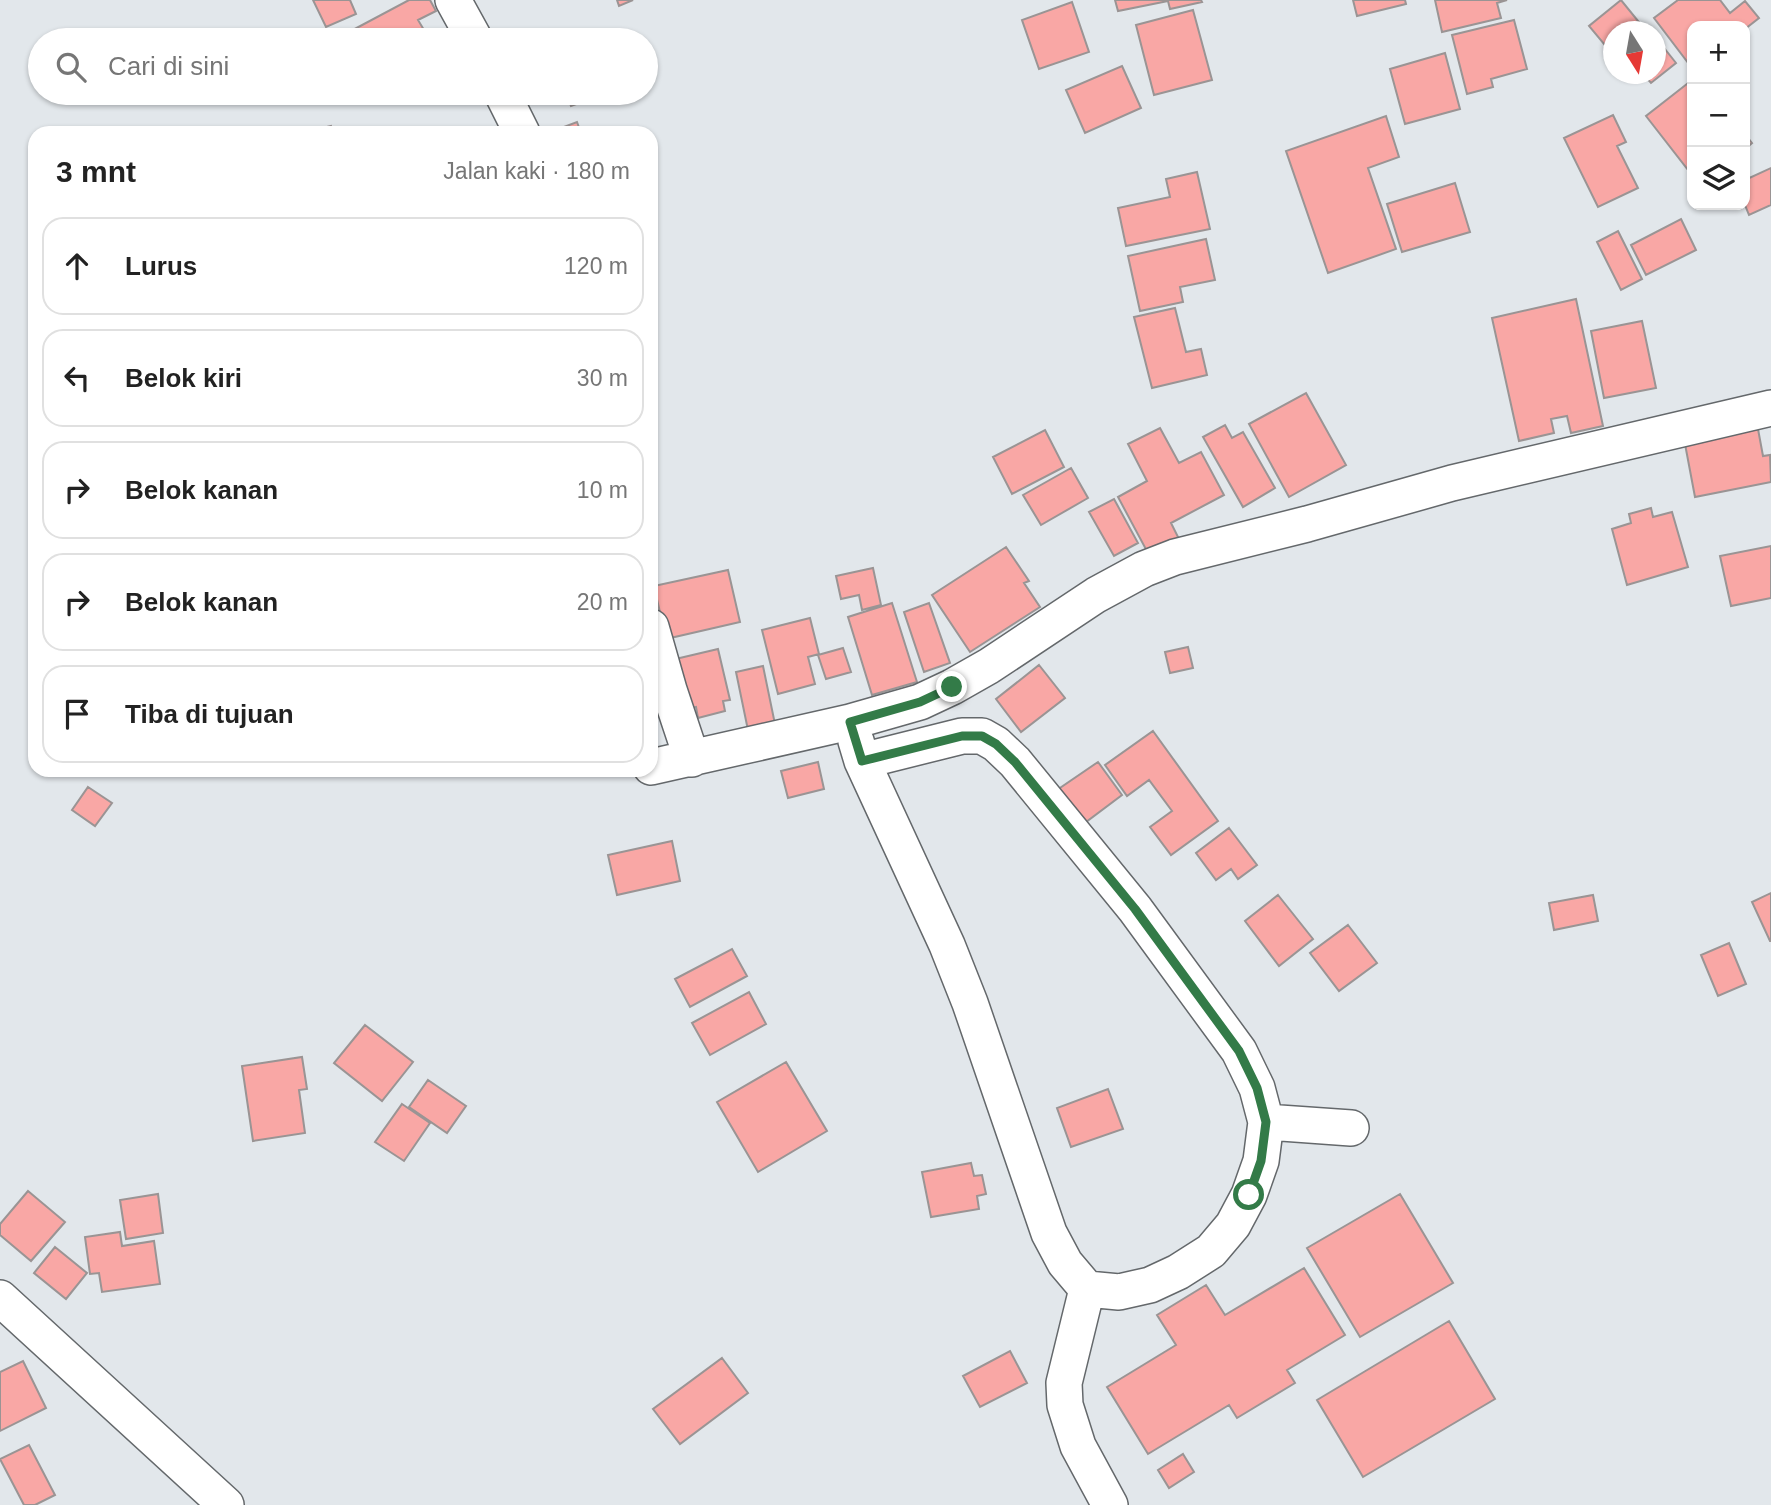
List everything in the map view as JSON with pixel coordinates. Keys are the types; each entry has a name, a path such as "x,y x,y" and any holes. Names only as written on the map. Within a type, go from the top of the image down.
{"street":[{"path":"453,0 468,28"},
{"path":"508,105 518,126"},
{"path":"658,765 850,722 920,702 989,666 1096,595 1144,569 1175,557 1307,524 1452,483 1771,408"},
{"path":"658,652 692,758"},
{"path":"850,722 862,761 956,968 1033,1191 1049,1233 1065,1262 1087,1289 1119,1292 1150,1285 1178,1272 1211,1251 1233,1224 1249,1195 1261,1161 1266,1122 1257,1088 1239,1051 1135,909 1015,762 996,744 982,736 962,736 862,761"},
{"path":"1266,1122 1351,1128"},
{"path":"1087,1289 1064,1383 1065,1405 1078,1447 1110,1505"},
{"path":"0,1298 226,1505"}],"building":[{"path":"313,0 350,0 356,14 326,27"},
{"path":"409,0 430,0 436,11 418,20 423,28 356,28"},
{"path":"617,0 633,0 619,6"},
{"path":"1115,0 1201,0 1202,2 1170,9 1168,1 1118,11"},
{"path":"1353,0 1405,0 1406,4 1357,16"},
{"path":"1435,0 1507,0 1497,3 1501,18 1442,32"},
{"path":"1621,0 1638,21 1603,21 1603,43 1589,26"},
{"path":"1678,0 1720,0 1730,13 1745,1 1759,18 1750,25 1750,21 1687,21 1687,61 1666,34 1666,21 1656,21 1654,18"},
{"path":"1072,2 1089,52 1039,69 1022,20"},
{"path":"1193,10 1212,80 1154,95 1136,25"},
{"path":"1514,20 1527,69 1491,79 1493,87 1467,94 1452,35"},
{"path":"1666,50 1676,63 1666,71"},
{"path":"1445,53 1460,109 1405,124 1390,69"},
{"path":"1122,66 1141,108 1085,133 1066,90"},
{"path":"1687,84 1687,169 1646,116"},
{"path":"1613,115 1626,142 1617,146 1638,188 1598,207 1564,138"},
{"path":"1386,116 1399,157 1368,168 1396,249 1328,273 1286,151"},
{"path":"1771,168 1771,205 1749,215 1747,210 1750,210 1750,178"},
{"path":"1197,172 1210,229 1126,246 1118,208 1170,197 1166,179"},
{"path":"1455,183 1470,232 1402,252 1387,204"},
{"path":"1681,219 1696,250 1646,275 1631,245"},
{"path":"1618,231 1642,279 1621,290 1597,242"},
{"path":"1206,239 1215,280 1180,287 1183,302 1140,311 1128,256"},
{"path":"1576,299 1603,426 1571,433 1567,416 1551,419 1554,433 1519,441 1492,318"},
{"path":"1175,308 1186,352 1201,349 1207,375 1152,388 1134,317"},
{"path":"1642,321 1656,388 1604,398 1591,331"},
{"path":"1306,393 1346,465 1289,497 1249,424"},
{"path":"1225,425 1232,438 1243,432 1275,488 1243,507 1203,437"},
{"path":"1160,428 1179,463 1201,452 1224,495 1171,523 1179,539 1149,555 1118,497 1147,481 1128,444"},
{"path":"1758,429 1763,456 1770,455 1771,482 1695,497 1685,444"},
{"path":"1045,430 1064,467 1012,494 993,457"},
{"path":"1071,468 1088,498 1041,525 1023,495"},
{"path":"1114,499 1138,543 1114,556 1089,512"},
{"path":"1651,508 1653,517 1672,512 1688,567 1627,585 1612,529 1631,523 1629,514"},
{"path":"1771,546 1771,598 1731,606 1720,556"},
{"path":"1006,547 1029,581 1024,583 1040,607 970,652 932,595"},
{"path":"873,568 881,605 862,610 859,595 841,599 836,576"},
{"path":"728,570 740,622 666,639 658,604 658,585"},
{"path":"892,603 917,682 872,695 848,617"},
{"path":"929,603 950,663 924,672 904,612"},
{"path":"810,618 819,654 808,657 815,684 778,694 762,630"},
{"path":"1188,647 1193,668 1170,673 1165,652"},
{"path":"843,648 851,672 826,679 818,655"},
{"path":"718,649 730,700 723,701 725,711 698,718 696,707 679,711 667,661"},
{"path":"1039,665 1065,698 1021,732 996,699"},
{"path":"763,666 776,729 749,735 736,672"},
{"path":"1153,731 1218,821 1171,855 1150,827 1172,811 1149,780 1127,796 1105,765"},
{"path":"818,762 824,789 788,798 781,771"},
{"path":"1098,762 1122,795 1082,825 1057,790"},
{"path":"88,787 112,803 95,826 72,810"},
{"path":"1229,828 1257,865 1238,879 1231,869 1216,880 1196,853"},
{"path":"672,841 680,881 617,895 608,855"},
{"path":"1771,893 1771,941 1770,941 1752,902"},
{"path":"1278,895 1313,939 1279,966 1245,921"},
{"path":"1593,895 1598,921 1554,930 1549,903"},
{"path":"1348,925 1377,963 1339,991 1310,953"},
{"path":"1729,943 1746,984 1718,996 1701,955"},
{"path":"732,949 747,976 690,1007 675,979"},
{"path":"749,992 766,1024 710,1055 692,1023"},
{"path":"365,1025 413,1062 382,1101 334,1063"},
{"path":"302,1057 307,1089 299,1090 305,1133 253,1141 242,1066"},
{"path":"786,1062 827,1131 758,1172 717,1102"},
{"path":"428,1080 466,1106 447,1133 409,1107"},
{"path":"1108,1089 1123,1129 1071,1147 1057,1108"},
{"path":"402,1104 430,1123 404,1161 375,1142"},
{"path":"971,1163 974,1176 982,1175 986,1194 977,1196 979,1209 931,1217 922,1172"},
{"path":"28,1191 65,1222 31,1261 0,1235 0,1224"},
{"path":"158,1194 163,1233 126,1239 120,1200"},
{"path":"1400,1194 1453,1283 1360,1337 1307,1248"},
{"path":"120,1232 122,1246 154,1241 160,1284 102,1292 99,1273 90,1274 85,1237"},
{"path":"55,1247 87,1273 66,1299 34,1273"},
{"path":"1304,1268 1345,1335 1287,1370 1295,1383 1237,1418 1229,1405 1148,1454 1107,1387 1176,1345 1157,1315 1206,1285 1225,1315"},
{"path":"1449,1321 1495,1399 1363,1477 1317,1400"},
{"path":"1010,1351 1027,1383 980,1407 963,1376"},
{"path":"722,1358 748,1393 680,1444 653,1409"},
{"path":"23,1361 46,1408 0,1431 0,1372"},
{"path":"29,1445 55,1495 35,1505 24,1505 0,1459"},
{"path":"1183,1454 1194,1472 1169,1488 1158,1470"}],"route":[{"path":"952,687 920,702 850,722 862,761 962,736 982,736 996,744 1015,762 1135,909 1239,1051 1257,1088 1266,1122 1261,1161 1249,1195"}]}
